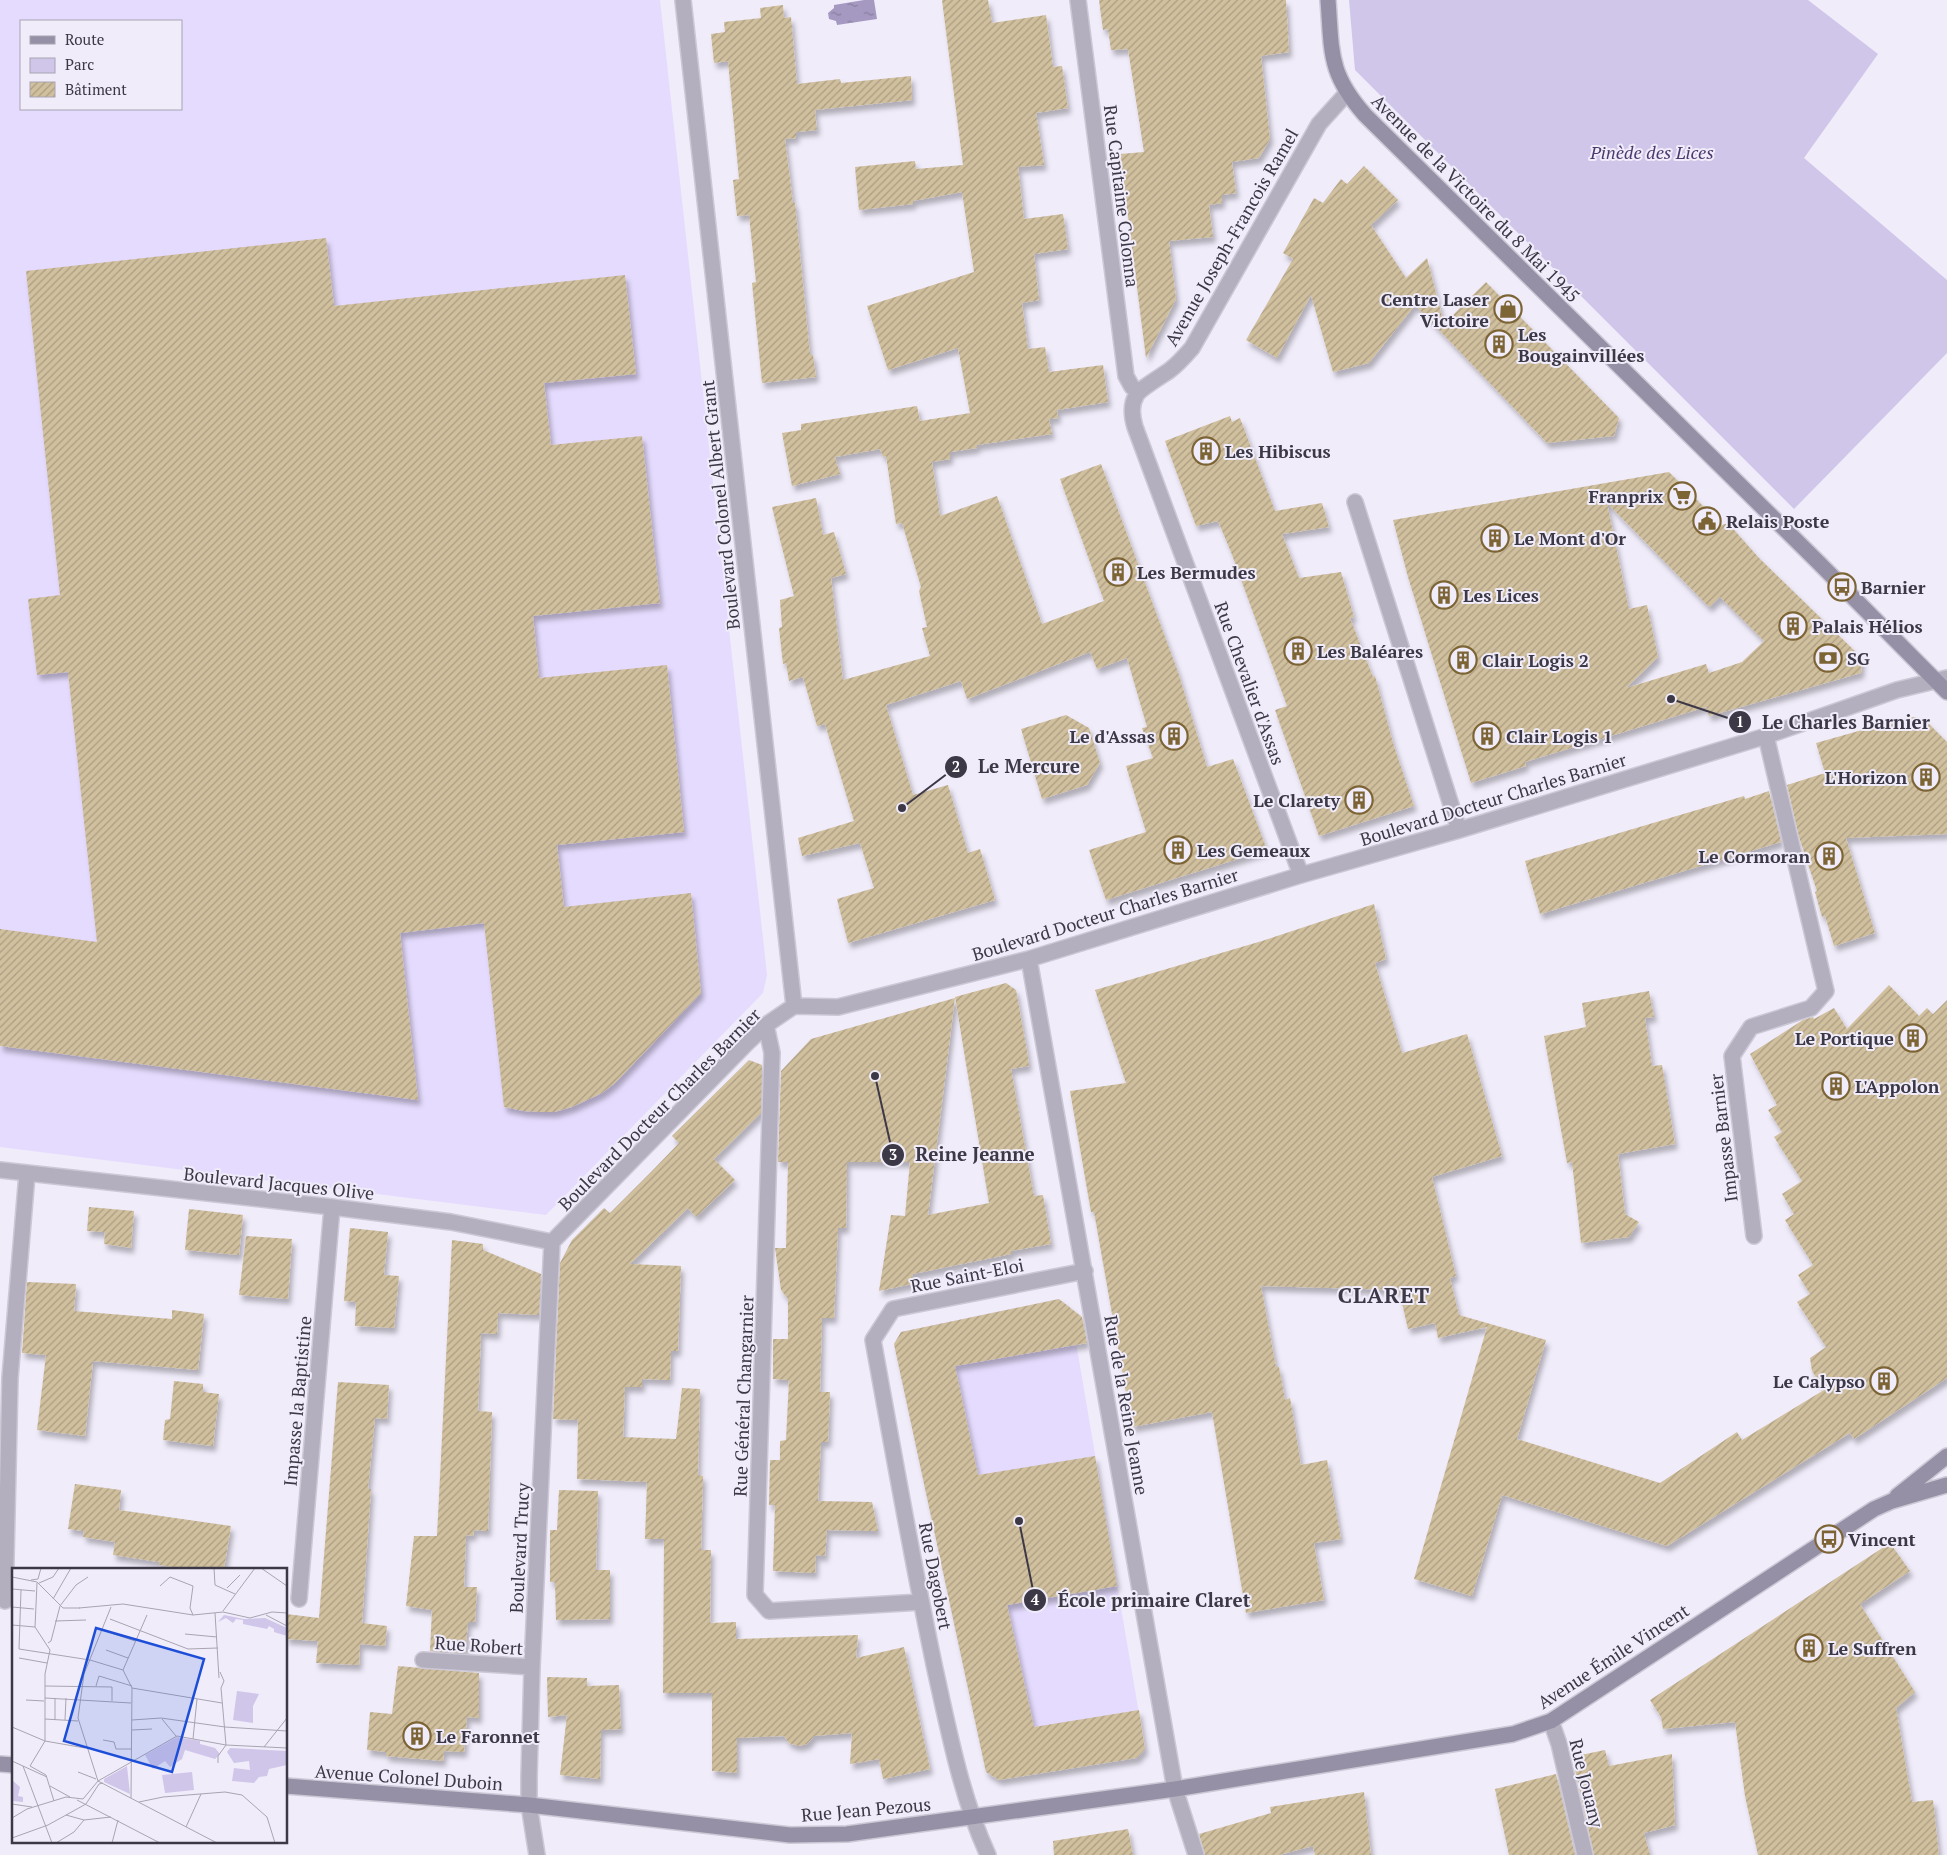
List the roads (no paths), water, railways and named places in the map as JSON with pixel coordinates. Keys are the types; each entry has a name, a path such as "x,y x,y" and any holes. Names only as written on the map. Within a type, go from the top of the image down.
{"street":[{"name":"Boulevard Colonel Albert Grant","path":"683,0 794,1006"},
{"name":"Rue Capitaine Colonna","path":"1078,0 1126,376 1132,387 1140,391"},
{"name":"Avenue de la Victoire du 8 Mai 1945","path":"1328,0 1332,55 1336,73 1347,93 1365,115 1810,554 1941,679 1947,692"},
{"name":"Avenue Joseph-Francois Ramel","path":"1140,391 1171,369 1192,348 1319,124 1347,93"},
{"name":"Rue Chevalier d'Assas","path":"1140,391 1132,405 1132,419 1301,875"},
{"path":"1355,502 1459,830"},
{"name":"Boulevard Docteur Charles Barnier","path":"552,1242 766,1025 794,1006 838,1007 1029,959 1301,875 1459,830 1766,736 1897,690 1941,679"},
{"name":"Impasse Barnier","path":"1754,1236 1732,1056 1751,1027 1811,1008 1826,991 1766,736"},
{"name":"Rue de la Reine Jeanne","path":"1029,959 1175,1789 1196,1855"},
{"name":"Rue Général Changarnier","path":"766,1025 772,1053 755,1595 769,1610 921,1602"},
{"name":"Boulevard Jacques Olive","path":"0,1170 451,1222 552,1242"},
{"path":"5,1601 10,1378 27,1174"},
{"name":"Impasse la Baptistine","path":"299,1599 332,1207"},
{"name":"Boulevard Trucy","path":"537,1855 529,1805 532,1668 552,1242"},
{"name":"Rue Saint-Eloi","path":"873,1340 893,1308 1085,1271"},
{"name":"Rue Dagobert","path":"873,1340 921,1602 957,1766 973,1817 988,1855"},
{"path":"1947,1457 1945,1470 1947,1479"},
{"name":"Avenue Émile Vincent","path":"1892,1501 1947,1457"},
{"name":"Avenue Émile Vincent","path":"1175,1789 1512,1734 1551,1721 1874,1509 1892,1501 1947,1485"},
{"name":"Rue Robert","path":"423,1660 532,1668"},
{"name":"Rue Jouany","path":"1551,1721 1559,1744 1585,1855"},
{"name":"Avenue Colonel Duboin","path":"288,1786 529,1805"},
{"name":"Rue Jean Pezous","path":"529,1805 790,1835 847,1834 1175,1789"}],"water":[{"path":"874,0 877,19 837,25 836,21 829,19 828,13 834,8 834,5"}],"place":[{"name":"Centre Laser Victoire","path":"1508,309"},
{"name":"Les Bougainvillées","path":"1499,344"},
{"name":"Les Hibiscus","path":"1206,451"},
{"name":"Franprix","path":"1682,496"},
{"name":"Relais Poste","path":"1707,521"},
{"name":"Le Mont d'Or","path":"1495,538"},
{"name":"Les Bermudes","path":"1118,572"},
{"name":"Barnier","path":"1842,587"},
{"name":"Les Lices","path":"1444,595"},
{"name":"Palais Hélios","path":"1793,626"},
{"name":"Les Baléares","path":"1298,651"},
{"name":"SG","path":"1828,658"},
{"name":"Clair Logis 2","path":"1463,660"},
{"name":"Le Charles Barnier","path":"1671,699"},
{"name":"Le d'Assas","path":"1174,736"},
{"name":"Clair Logis 1","path":"1487,736"},
{"name":"L'Horizon","path":"1926,777"},
{"name":"Le Clarety","path":"1359,800"},
{"name":"Le Mercure","path":"902,808"},
{"name":"Les Gemeaux","path":"1178,850"},
{"name":"Le Cormoran","path":"1829,856"},
{"name":"Le Portique","path":"1913,1038"},
{"name":"Reine Jeanne","path":"875,1076"},
{"name":"L'Appolon","path":"1836,1086"},
{"name":"Le Calypso","path":"1884,1381"},
{"name":"École primaire Claret","path":"1019,1521"},
{"name":"Vincent","path":"1829,1539"},
{"name":"Le Suffren","path":"1809,1648"},
{"name":"Le Faronnet","path":"417,1736"}],"district":[{"name":"CLARET","path":"1384,1294"}],"park label":[{"name":"Pinède des Lices","path":"1652,152"}]}
